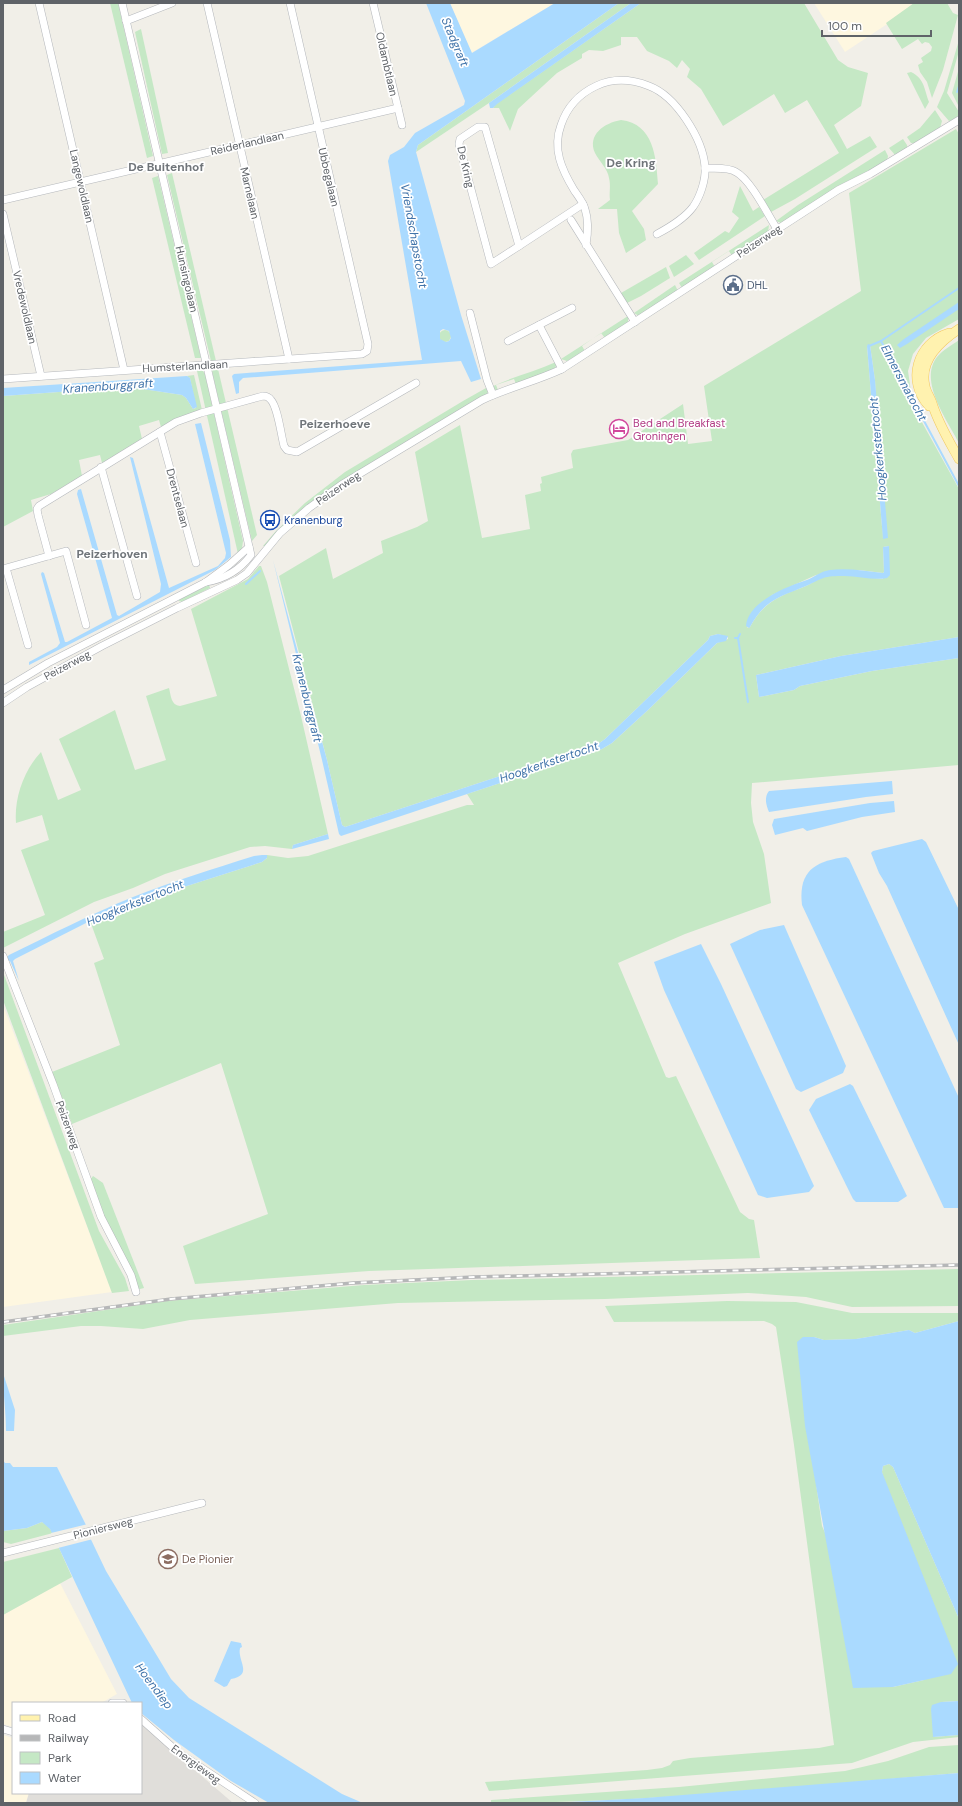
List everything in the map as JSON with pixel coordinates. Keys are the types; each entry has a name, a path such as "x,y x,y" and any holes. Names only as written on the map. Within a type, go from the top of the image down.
{"main road":[{"path":"957,330 935,349 926,364 924,376 925,387 934,411 959,459"}],"street":[{"name":"Langewoldlaan","path":"39,3 82,182 124,370"},
{"name":"Hunsingolaan","path":"122,3 251,555"},
{"path":"126,21 172,3"},
{"name":"Marnelaan","path":"207,3 289,359"},
{"name":"Ubbegalaan","path":"290,3 368,344 367,350"},
{"name":"Oldambtlaan","path":"373,3 402,125"},
{"path":"586,245 588,231 583,204 561,166 558,152 560,126 571,105 579,96 589,89 603,83 619,80 633,81 650,86 663,94 690,125 702,152 705,168 703,183 693,207 683,218 657,234"},
{"name":"Reiderlandlaan","path":"3,200 398,108"},
{"name":"Peizerweg","path":"3,703 27,687 177,608 243,577 289,524 341,485 471,406 492,395 530,383 562,369 838,190 870,174 959,120"},
{"name":"De Kring","path":"518,246 485,127 478,127 460,139 459,144 490,264 518,246 583,204"},
{"path":"705,168 727,169 736,172 749,184 777,229"},
{"name":"Vredewoldlaan","path":"3,214 41,376"},
{"path":"571,220 635,322"},
{"path":"508,341 572,308"},
{"path":"470,313 492,395"},
{"path":"539,325 562,369"},
{"name":"Humsterlandlaan","path":"3,379 362,354 367,350"},
{"path":"49,556 37,509 42,503 186,418 263,396 268,397 274,407 284,446 288,450 297,452 416,383"},
{"name":"Drentselaan","path":"160,432 196,563"},
{"path":"101,467 137,596"},
{"name":"Peizerweg","path":"3,690 54,660 206,582 229,565 249,547"},
{"path":"28,645 6,568 66,551 86,625"},
{"name":"Peizerweg","path":"206,582 222,578 232,573 251,555"},
{"path":"172,599 177,608"},
{"name":"Peizerweg","path":"4,959 53,1084 101,1217 131,1275 136,1292"},
{"name":"Pioniersweg","path":"3,1553 202,1503"},
{"name":"Energieweg","path":"142,1721 178,1753 255,1803"}],"shaded area":[{"path":"450,3 555,3 471,53"},
{"path":"814,3 919,3 845,52"},
{"path":"3,1005 112,1292 3,1307"},
{"path":"60,1583 117,1694 103,1702 12,1702 12,1727 3,1724 3,1615"},
{"path":"142,1725 233,1803 26,1803 29,1794 142,1794"},
{"path":"3,1735 12,1738 12,1794 29,1794 26,1803 3,1803"}],"green space":[{"path":"110,3 118,3 153,156 147,158"},
{"path":"619,3 631,3 489,103 416,152 418,145"},
{"path":"641,3 804,3 838,60 848,67 868,73 861,106 834,125 847,149 870,136 877,147 795,199 771,212 763,200 839,153 807,100 785,113 774,94 723,126 701,89 687,77 690,69 682,60 677,68 669,61 647,51 637,37 621,37 621,45 603,51 589,50 582,54 582,58 557,73 518,109 510,131 499,108 493,108 496,104"},
{"path":"914,3 947,3 953,13 958,15 943,70 932,98 927,82 920,72 918,65 923,62 921,58 931,51 932,47 929,43 925,42 922,44 918,39 902,49 886,23"},
{"path":"141,29 168,153 162,154 135,32"},
{"path":"959,40 959,51 947,93 959,112 959,115 953,120 949,121 937,107 944,91"},
{"path":"959,68 959,107 952,93"},
{"path":"911,72 922,81 929,102 925,109 907,73"},
{"path":"935,110 942,121 940,128 915,143 911,143 907,137 920,128"},
{"path":"621,120 632,123 647,135 654,153 658,184 632,211 644,229 646,240 626,253 619,233 617,209 598,209 610,200 610,183 607,171 595,153 593,147 595,135 603,127"},
{"path":"956,129 959,134 959,319 926,338 913,354 908,371 913,406 959,489 959,637 841,656 756,675 759,697 794,690 800,686 872,671 959,658 959,765 752,783 751,803 753,822 764,854 771,903 685,934 618,963 666,1077 669,1078 676,1076 740,1212 749,1219 754,1220 760,1258 369,1271 195,1284 183,1246 268,1214 221,1063 72,1124 52,1072 120,1045 94,963 104,959 90,921 165,893 262,862 267,858 267,855 288,858 308,856 467,805 474,805 467,794 602,749 612,743 648,710 717,643 728,639 728,637 718,634 710,636 708,640 598,744 345,827 342,825 327,760 279,576 326,548 333,579 383,553 381,541 417,527 428,521 415,452 460,425 482,538 530,529 525,495 541,491 541,477 573,468 571,454 573,450 628,440 683,404 688,444 712,441 704,386 861,291 849,193","holes":["870,345 875,380 883,539 867,346","889,546 883,579 842,575 822,578 774,600 761,611 750,627 747,628 772,595 816,575 859,570 883,573 883,547"]},
{"path":"903,139 907,145 907,148 895,155 889,148"},
{"path":"885,150 888,156 887,161 781,223 776,221 798,205"},
{"path":"172,173 216,361 211,361 167,175"},
{"path":"158,176 201,358 195,358 152,178"},
{"path":"740,186 753,211 759,207 765,216 699,260 694,253 725,231 729,233 739,218 732,212"},
{"path":"769,225 768,232 732,256 729,251 712,262 715,267 682,288 679,283"},
{"path":"686,255 694,264 674,277 669,266"},
{"path":"666,267 670,278 627,303 621,293"},
{"path":"675,285 678,291 639,316 634,313"},
{"path":"628,316 628,322 605,338 601,333"},
{"path":"443,330 447,330 451,336 447,342 443,342 439,338 439,334"},
{"path":"593,338 582,346 585,351 567,361 561,359"},
{"path":"959,340 959,443 937,401 931,377 932,367 937,357"},
{"path":"556,362 554,370 516,384 514,379 496,385 498,390 493,390 491,387 507,380 540,369"},
{"path":"218,369 257,535 252,541 213,376 212,370"},
{"path":"197,371 203,371 205,374 243,541 242,548 238,554"},
{"path":"194,375 202,410 161,427 159,420 139,426 142,439 102,463 100,455 79,460 82,476 51,494 31,500 33,511 3,527 3,396 115,388 136,388 182,395 186,398 193,409 196,408 190,378 187,376"},
{"path":"486,388 488,392 486,395 318,497 297,514 265,546 263,546 305,503 345,472"},
{"path":"259,566 261,566 267,582 301,716 328,834 293,845 292,849 265,846 250,847 165,874 133,888 94,902 3,948 3,932 45,915 21,850 49,840 42,815 16,823 17,804 21,785 35,759 41,752 58,800 81,790 59,739 115,710 135,770 166,760 146,696 169,688 173,702 180,706 217,696 191,609 248,579"},
{"path":"209,585 210,588 182,602 179,601 179,599"},
{"path":"3,972 99,1231 125,1278 129,1291 112,1293 3,1000"},
{"path":"93,1176 103,1183 144,1288 136,1290 108,1231 90,1180"},
{"path":"959,1269 959,1306 852,1307 806,1297 748,1293 605,1299 398,1303 190,1320 143,1329 81,1326 3,1336 3,1325 167,1301 364,1285 472,1280"},
{"path":"727,1301 796,1302 852,1313 959,1313 959,1321 915,1333 909,1330 856,1339 824,1340 814,1337 816,1483 822,1526 893,1687 924,1680 882,1472 883,1466 889,1464 893,1467 959,1619 959,1701 941,1702 933,1737 959,1735 959,1737 913,1742 852,1763 489,1791 485,1782 647,1770 662,1768 670,1765 673,1761 690,1758 819,1748 834,1745 794,1445 776,1327 764,1321 614,1322 605,1306"},
{"path":"42,1522 48,1526 53,1533 11,1544 3,1542 3,1531 27,1528"},
{"path":"59,1548 72,1577 3,1615 3,1562"},
{"path":"959,1745 959,1773 666,1797 491,1803 491,1800 679,1787 845,1771 888,1761 929,1747"}],"water":[{"path":"426,3 450,3 472,53 555,3 619,3 418,145 416,152 461,315 481,379 471,382 461,361 243,378 239,382 239,393 236,394 232,376 234,374 422,360 388,161 390,155 404,147 415,133 464,105 465,101","holes":["443,329 449,331 451,338 449,341 446,342 440,339 440,331"]},
{"path":"631,3 641,3 493,108 490,108 489,103"},
{"path":"959,302 959,309 907,344 900,348 897,345 904,339"},
{"path":"868,344 870,345 875,380 888,538 883,539 867,346"},
{"path":"187,376 190,378 197,407 193,409 186,398 182,395 136,388 115,388 3,396 3,388"},
{"path":"201,423 230,540 231,557 215,570 29,665 29,662 57,647 60,643 41,574 42,572 44,573 65,642 112,618 77,494 78,490 81,489 117,615 119,616 160,592 161,584 130,457 133,458 169,588 218,566 225,558 226,553 195,424"},
{"path":"889,546 890,575 887,578 876,579 847,576 822,578 774,600 761,610 749,628 746,626 748,617 760,603 788,587 808,580 823,572 843,569 883,573 883,547"},
{"path":"273,560 327,760 342,825 345,827 598,744 708,640 710,636 718,634 728,636 726,641 717,643 648,710 612,743 602,749 341,836 339,834"},
{"path":"959,637 959,658 872,671 800,686 794,690 759,697 756,675 841,656"},
{"path":"892,781 893,794 769,812 766,804 766,796 769,791"},
{"path":"894,801 895,812 862,817 807,831 803,828 775,835 772,825 774,819 870,803"},
{"path":"328,834 329,839 292,849 293,845"},
{"path":"922,839 926,842 959,910 959,1045 871,853 873,851"},
{"path":"267,855 267,858 262,862 165,893 90,921 15,959 13,961 19,981 10,961 8,961 7,957 9,955 71,925 148,891 254,856"},
{"path":"846,857 849,859 959,1098 959,1208 944,1208 802,905 801,893 803,884 806,876 811,870 825,861"},
{"path":"784,925 846,1066 843,1073 801,1092 796,1089 730,944 760,930"},
{"path":"701,944 814,1186 809,1192 767,1198 758,1195 664,990 654,962"},
{"path":"850,1084 853,1086 907,1196 898,1202 856,1202 853,1199 809,1110 816,1099"},
{"path":"959,1321 959,1619 893,1467 889,1464 883,1466 882,1472 958,1664 951,1674 893,1687 853,1688 805,1426 797,1342 803,1337 814,1337 824,1340 856,1339 909,1330 915,1333"},
{"path":"3,1373 15,1410 14,1431 6,1431"},
{"name":"Hoendiep","path":"3,1460 5,1463 10,1463 13,1467 57,1467 86,1525 85,1527 106,1571 171,1679 189,1698 342,1794 363,1803 269,1803 231,1781 174,1740 142,1714 142,1702 132,1702 50,1529 42,1522 27,1528 3,1531"},
{"path":"231,1641 241,1643 242,1647 240,1648 240,1653 243,1671 242,1674 231,1679 227,1686 224,1687 214,1681"},
{"path":"959,1701 959,1735 933,1737 932,1705 941,1702"},
{"path":"959,1773 959,1803 551,1803 645,1798"}],"pier":[{"path":"88,1524 93,1539 58,1548 51,1533"}],"waterway":[{"name":"Elmersmatocht","path":"957,92 959,86"},
{"name":"Elmersmatocht","path":"959,288 881,341 959,486"},
{"path":"869,346 881,341"},
{"name":"Kranenburggraft","path":"246,584 260,571"},
{"name":"Hoogkerkstertocht","path":"735,638 738,638 740,634"},
{"path":"738,638 748,702"}],"railway":[{"path":"3,1322 171,1299 353,1283 474,1277 959,1265"}],"place":[{"name":"DHL","path":"733,285"},
{"name":"Bed and Breakfast Groningen","path":"619,429"},
{"name":"Kranenburg","path":"270,520"},
{"name":"De Pionier","path":"168,1559"}],"district":[{"name":"De Kring","path":"631,163"},
{"name":"De Buitenhof","path":"166,167"},
{"name":"Peizerhoeve","path":"335,424"},
{"name":"Peizerhoven","path":"112,554"}],"water label":[{"name":"Stadgraft","path":"455,42"},
{"name":"Vriendschapstocht","path":"414,236"}]}
